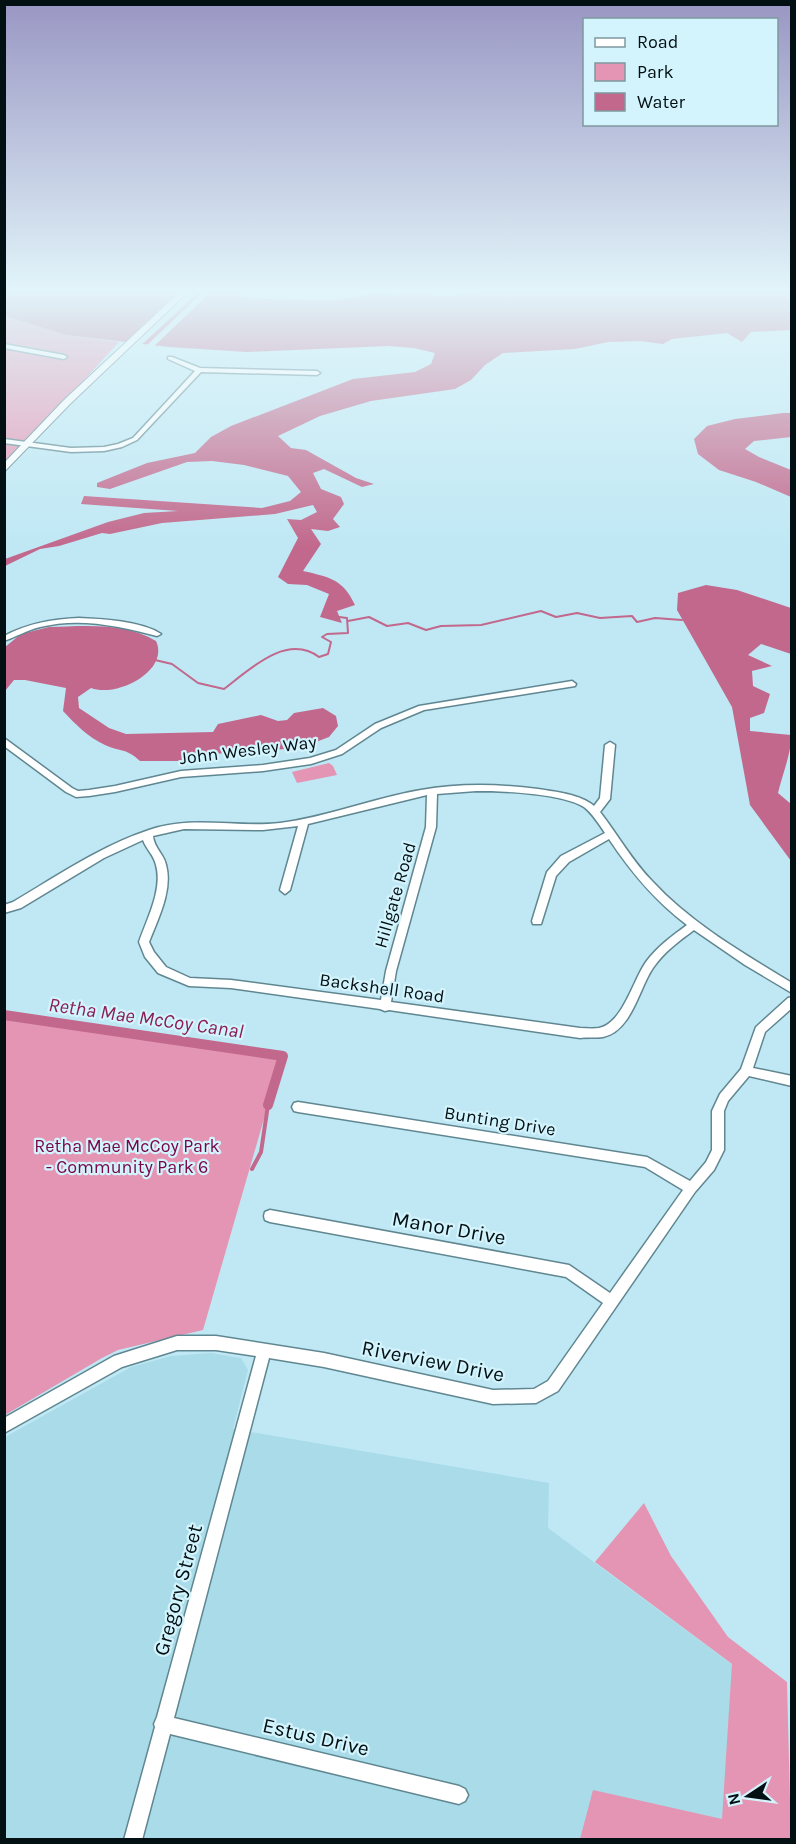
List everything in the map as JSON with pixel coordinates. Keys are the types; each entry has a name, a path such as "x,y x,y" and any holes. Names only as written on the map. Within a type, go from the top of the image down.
{"main road":[{"path":"4,469 96,376"}],"street":[{"path":"4,441 76,450 123,445 135,439 193,376"},
{"path":"4,639 27,627 48,622 119,624 157,634"},
{"name":"John Wesley Way","path":"4,741 69,790 76,794 89,793 181,774 263,768 320,759 339,752 378,726 414,710 572,684"},
{"path":"595,811 605,799 610,745"},
{"path":"4,909 17,905 124,844 148,834 198,824 267,826 304,822 432,792 473,789 528,791 566,798 587,805 595,811 646,883 694,925 792,990"},
{"name":"Hillgate Road","path":"385,1007 390,976 431,827 432,792"},
{"path":"285,890 304,822"},
{"name":"Backshell Road","path":"148,834 147,841 161,863 162,874 156,908 144,942 149,954 162,970 189,982 264,988 556,1031 603,1032 615,1024 628,1009 642,976 650,964 668,944 694,925"},
{"path":"537,921 551,875 565,860 610,834"},
{"name":"Riverview Drive","path":"4,1426 119,1361 177,1343 216,1343 324,1360 493,1397 536,1396 553,1386 691,1188 710,1166 718,1150 718,1111 724,1098 746,1071 760,1030 792,1000"},
{"path":"746,1071 792,1081"},
{"name":"Bunting Drive","path":"298,1107 647,1162 691,1188"},
{"name":"Manor Drive","path":"270,1216 569,1271 612,1302"},
{"name":"Gregory Street","path":"133,1839 162,1724 264,1352"},
{"name":"Estus Drive","path":"162,1724 459,1795"}],"shaded area":[{"path":"211,1353 241,1358 248,1370 233,1429 549,1483 548,1528 780,1700 791,1839 5,1840 5,1437 131,1367 171,1356"}],"green space":[{"path":"5,376 88,376 5,466"},
{"path":"329,763 337,775 297,783 292,772"},
{"name":"Retha Mae McCoy Park - Community Park 6","path":"5,1011 283,1053 203,1330 118,1350 5,1415"},
{"path":"644,1503 671,1556 728,1637 787,1682 791,1839 580,1839 593,1790 722,1819 732,1664 595,1562"}],"water":[{"path":"379,376 475,376 455,389 371,401 320,416 278,436 291,448 306,450 356,478 374,484 362,487 324,469 313,473 321,489 341,497 344,504 333,519 340,527 328,531 311,529 321,544 303,571 340,584 350,596 355,605 337,611 342,623 320,617 329,594 307,585 288,584 278,577 298,538 287,519 301,520 317,512 313,505 275,514 162,523 110,534 102,533 59,546 40,549 5,566 5,559 108,522 144,513 178,511 81,504 84,496 262,508 290,501 301,492 288,476 244,465 212,461 187,462 110,489 97,487 97,483 147,463 195,453 211,437 231,426 353,379"},
{"path":"791,413 791,437 754,441 745,449 791,470 791,497 719,470 698,454 694,439 707,426 735,419"},
{"path":"706,585 737,590 791,608 791,654 761,644 748,655 772,666 752,671 753,686 770,694 764,713 750,718 750,731 791,735 778,793 791,804 791,861 750,805 732,707 677,610 678,593"},
{"path":"104,626 131,631 156,641 158,652 148,672 126,685 114,689 91,688 78,697 79,708 109,728 126,734 213,732 218,724 261,715 278,721 287,720 294,713 323,708 336,716 338,726 329,737 300,748 199,755 178,761 140,761 127,752 99,742 72,721 63,711 66,688 14,680 5,691 5,647 21,634 49,627"}],"waterway":[{"path":"348,621 369,617 387,626 408,623 426,630 441,626 481,625 541,611 556,617 577,613 600,618 632,616 637,622 655,618 682,620"},
{"path":"155,660 172,664 198,683 224,689 269,656 282,651 294,649 307,651 319,657 328,654 331,642 322,637 327,634 348,633 347,618 339,617"},
{"name":"Retha Mae McCoy Canal","path":"4,1015 283,1056 268,1105"},
{"path":"252,1169 261,1152 268,1105"}]}
